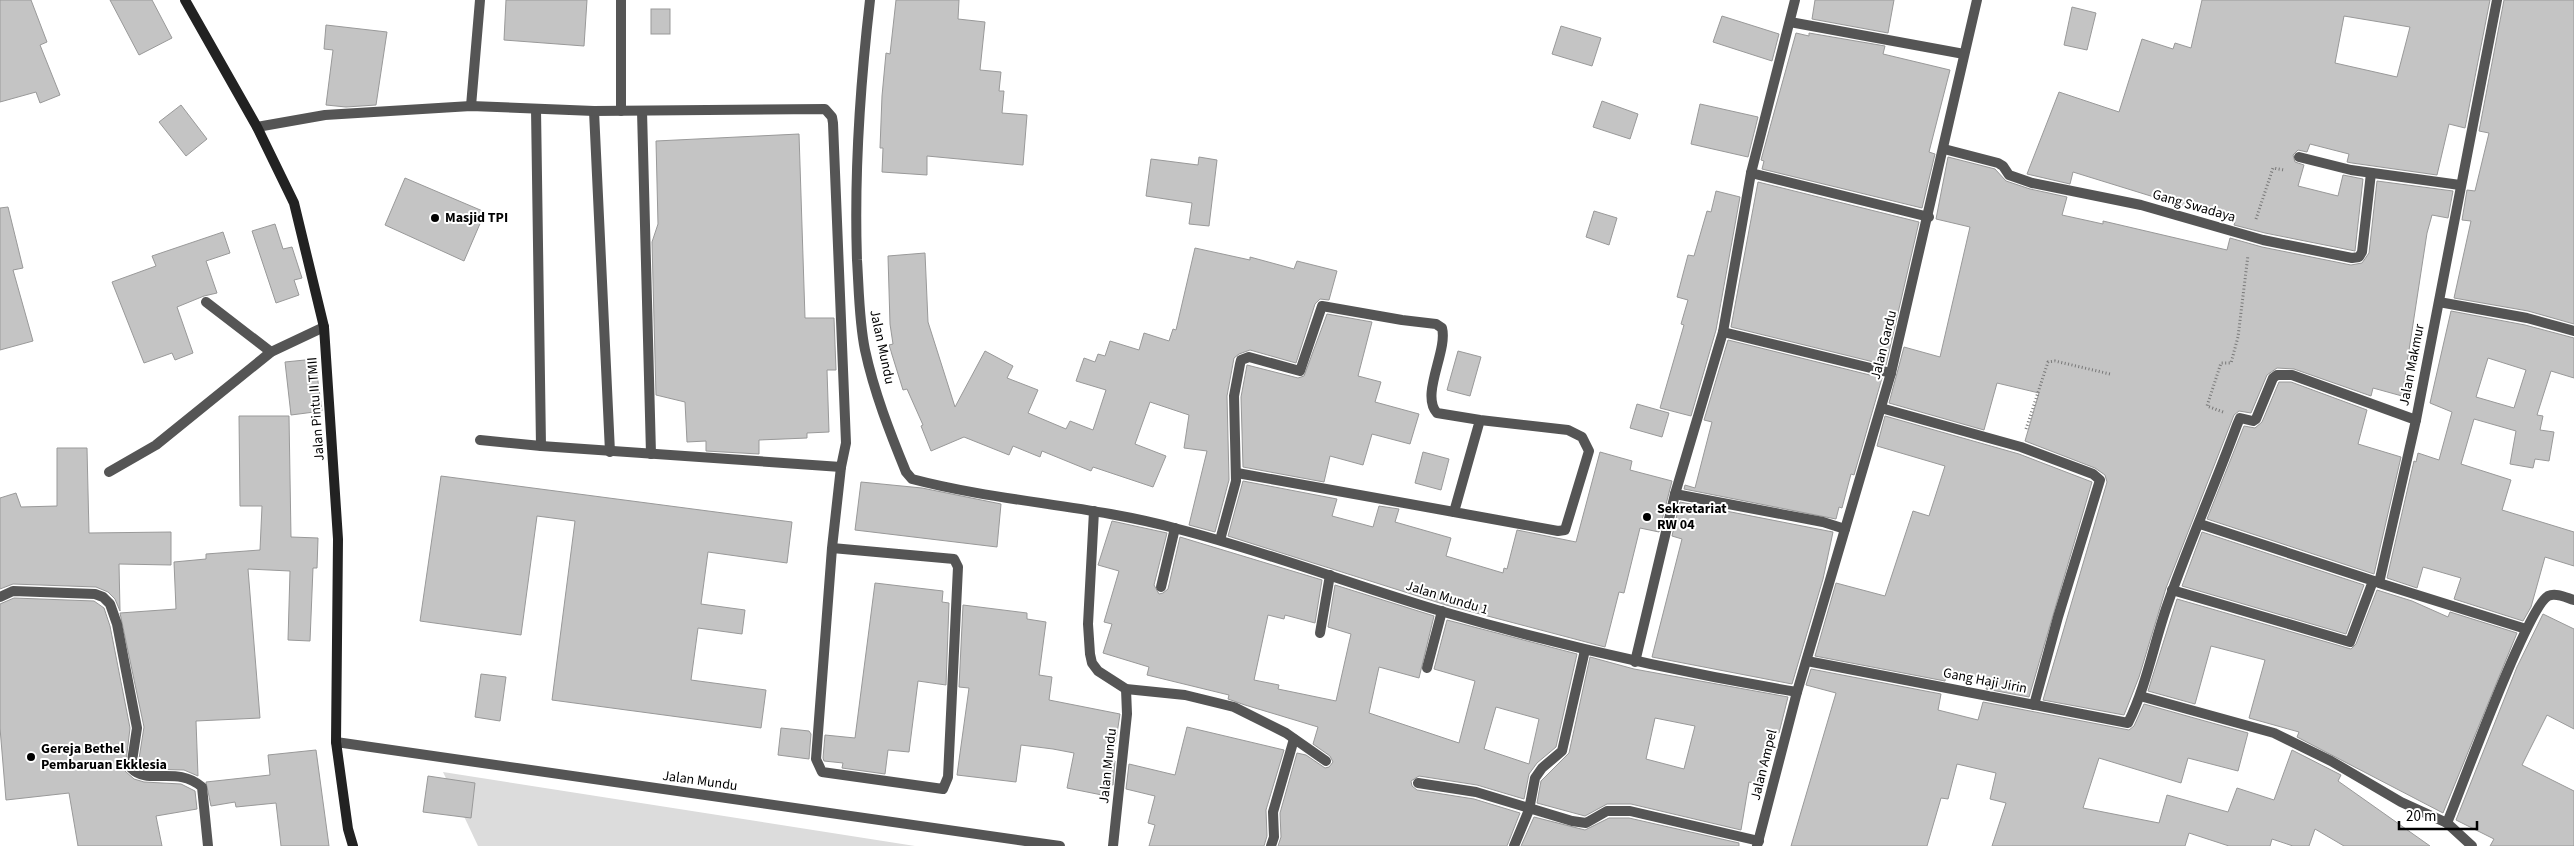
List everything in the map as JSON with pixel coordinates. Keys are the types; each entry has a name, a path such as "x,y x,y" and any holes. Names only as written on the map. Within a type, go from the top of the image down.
{"street":[{"name":"Jalan Pintu II TMII","path":"185,0 257,127 294,203 324,327 338,539 336,742 348,829 353,846"},
{"path":"471,106 480,0"},
{"path":"621,0 621,111"},
{"name":"Jalan Mundu","path":"870,0 863,62 855,213 860,315 865,351 881,406 906,472 912,479 920,481 1094,512"},
{"path":"1635,662 1675,494 1723,332 1751,173 1795,0"},
{"name":"Jalan Gardu","path":"1797,692 1891,373 1929,217 1977,0"},
{"name":"Jalan Makmur","path":"2172,590 2350,642 2376,582 2416,420 2497,0"},
{"path":"1790,22 1964,54"},
{"path":"257,127 325,115 471,106 594,111 825,109 832,117 846,443 841,467 832,548 816,759 822,772 943,790 948,778 958,567 954,559 832,548"},
{"path":"536,109 541,446"},
{"path":"594,111 610,452"},
{"path":"642,111 651,454"},
{"name":"Gang Swadaya","path":"1944,149 1998,162 2009,175 2032,183 2141,205 2250,236 2352,258 2359,257 2362,252 2371,173"},
{"path":"2299,157 2371,173 2460,185"},
{"path":"1751,173 1929,217"},
{"path":"206,302 271,352"},
{"path":"2438,302 2527,318 2574,331"},
{"path":"1220,540 1237,473 1234,438 1234,396 1241,360 1249,357 1300,371 1322,306 1436,324 1442,328 1444,338 1431,398 1433,408 1442,415 1568,430 1582,437 1589,451 1566,528 1562,531 1237,473"},
{"path":"109,472 156,445 271,352 324,327"},
{"path":"1723,332 1891,373"},
{"path":"2416,420 2292,375 2273,378 2254,421 2240,418 2200,524 2172,590 2140,696 2274,733 2324,758 2401,802 2447,823 2472,846"},
{"path":"1881,408 2021,447 2093,474 2100,480 2058,617 2034,705"},
{"path":"1454,512 1480,420"},
{"path":"480,440 610,452 841,467"},
{"path":"1675,494 1824,522 1845,529"},
{"path":"1094,512 1089,576 1090,654 1092,663 1098,671 1126,689 1185,694 1210,700 1258,717 1326,761"},
{"name":"Jalan Mundu 1","path":"1094,512 1136,518 1220,540 1442,612 1585,650 1635,662 1797,692"},
{"path":"2200,524 2526,629"},
{"path":"1160,587 1175,528"},
{"path":"1320,633 1330,575"},
{"path":"0,597 13,591 95,594 104,597 110,604 117,624 137,728 131,768 143,776 184,776 191,778 202,787 208,846"},
{"path":"2447,823 2526,629 2546,598 2550,595 2574,600"},
{"path":"1427,668 1442,612"},
{"path":"1514,846 1529,810 1536,778 1542,768 1562,751 1585,650"},
{"name":"Gang Haji Jirin","path":"1807,662 2124,724 2128,723 2140,696"},
{"name":"Jalan Mundu","path":"1113,846 1127,714 1126,689"},
{"name":"Jalan Ampel","path":"1758,844 1797,692"},
{"path":"1271,846 1274,837 1273,812 1294,739"},
{"name":"Jalan Mundu","path":"336,742 1060,846"},
{"path":"1418,783 1485,795 1572,822 1586,822 1607,811 1630,811 1758,844"}],"path":[{"path":"2240,418 2206,406 2221,363 2231,363 2238,337 2250,236 2272,168 2288,171"},
{"path":"2021,447 2048,362 2055,361 2110,374"}],"shaded area":[{"path":"443,772 915,846 478,846"}],"building":[{"path":"0,0 31,0 47,42 40,45 60,95 40,103 36,92 0,102"},
{"path":"110,0 152,0 172,38 139,55"},
{"path":"506,0 587,0 584,46 504,40"},
{"path":"896,0 959,0 958,19 985,22 980,70 1001,72 999,91 1004,91 1002,113 1027,115 1023,165 927,156 927,175 882,172 883,148 880,148 882,96 886,53 890,54"},
{"path":"1815,0 1894,0 1888,33 1812,19"},
{"path":"2202,0 2490,0 2465,128 2449,124 2437,175 2347,162 2349,154 2310,144 2307,152 2298,150 2293,155 2295,162 2304,165 2298,186 2338,196 2343,175 2363,179 2355,251 2234,225 2235,222 2073,172 2070,184 2027,174 2059,92 2119,112 2142,39 2173,49 2175,43 2191,48","holes":["2344,16 2410,27 2397,77 2335,63"]},
{"path":"2504,0 2574,0 2574,324 2528,311 2454,298 2471,221 2462,220 2467,190 2475,191 2489,133 2479,131"},
{"path":"2072,7 2096,13 2087,50 2064,45"},
{"path":"651,9 670,9 670,34 651,34"},
{"path":"1722,16 1779,34 1772,61 1713,42"},
{"path":"326,25 387,32 376,105 346,107 326,105 333,50 324,49"},
{"path":"1561,26 1601,38 1592,66 1552,54"},
{"path":"1796,33 1809,36 1809,33 1885,46 1883,54 1950,70 1929,152 1935,154 1922,208 1762,169 1764,161 1761,160"},
{"path":"1602,101 1638,114 1630,139 1593,127"},
{"path":"1700,104 1758,117 1748,157 1691,144"},
{"path":"181,105 207,139 186,156 159,122"},
{"path":"799,134 805,318 834,318 836,370 827,370 829,432 807,433 807,438 759,440 759,454 706,451 706,441 687,442 685,402 656,395 652,242 658,224 656,141"},
{"path":"1199,157 1217,160 1209,226 1189,224 1192,203 1146,196 1151,159 1198,165"},
{"path":"1948,157 1995,169 2006,181 2030,189 2067,197 2062,215 2103,224 2103,221 2227,250 2230,238 2262,247 2351,265 2362,263 2369,253 2377,181 2453,191 2448,218 2432,215 2427,233 2402,396 2373,388 2371,396 2294,369 2277,368 2267,375 2251,413 2239,411 2234,415 2166,588 2139,677 2124,715 2043,700 2107,482 2105,475 2095,468 2025,441 2039,393 1997,383 1984,430 1889,403 1904,347 1940,357 1970,227 1936,219"},
{"name":"Masjid TPI","path":"405,178 485,212 464,261 385,225"},
{"path":"1758,182 1919,222 1886,365 1731,327"},
{"path":"1716,191 1740,197 1716,330 1691,416 1660,408 1684,325 1681,324 1688,300 1677,297 1688,255 1694,256 1707,211 1711,212"},
{"path":"8,207 23,268 13,270 33,341 0,350 0,208"},
{"path":"1594,211 1617,218 1609,245 1586,237"},
{"path":"275,224 283,249 292,247 302,278 294,280 299,295 276,303 252,231"},
{"path":"223,232 230,253 206,261 217,293 177,307 193,353 175,360 172,353 144,363 112,282 156,266 152,256"},
{"path":"1195,248 1250,260 1250,257 1294,269 1297,261 1337,271 1329,300 1320,299 1315,304 1296,363 1250,350 1234,358 1227,396 1229,480 1215,532 1189,525 1207,451 1184,448 1189,415 1150,402 1135,444 1166,456 1153,487 1093,467 1091,471 1042,451 1040,457 1013,446 1009,455 964,437 931,451 921,426 923,425 907,389 903,390 889,345 893,344 890,324 888,256 925,253 928,322 955,407 985,351 1013,366 1007,378 1038,390 1028,413 1066,429 1070,421 1093,430 1106,390 1076,381 1084,358 1095,362 1098,354 1105,356 1110,341 1139,350 1144,333 1169,341 1173,329 1176,330"},
{"path":"2451,311 2525,325 2574,338 2574,378 2551,371 2537,415 2543,416 2540,430 2554,432 2549,461 2535,459 2533,468 2510,464 2516,431 2474,419 2461,464 2511,480 2502,510 2574,532 2574,566 2545,557 2531,607 2523,621 2454,599 2461,578 2423,567 2417,588 2387,578 2414,461 2416,462 2418,453 2439,460 2452,412 2430,403","holes":["2488,358 2526,370 2514,408 2476,397"]},
{"path":"1327,314 1372,322 1358,376 1381,382 1375,402 1419,414 1410,444 1372,434 1363,465 1330,456 1324,482 1243,467 1241,397 1247,365 1298,378 1304,376"},
{"path":"1728,340 1882,378 1854,475 1851,474 1842,508 1839,507 1836,519 1684,489 1685,485 1695,488 1712,422 1704,420"},
{"path":"1458,351 1481,357 1470,396 1447,390"},
{"path":"315,359 322,411 291,415 285,362"},
{"path":"2279,382 2291,382 2367,410 2358,444 2401,457 2374,574 2207,519 2244,426 2255,428 2262,422"},
{"path":"1637,404 1669,413 1662,437 1630,428"},
{"path":"239,416 289,416 291,537 318,538 317,568 313,568 310,641 288,640 290,571 248,569 260,718 196,721 198,776 184,770 147,769 138,765 144,727 120,613 176,609 174,562 206,559 206,554 260,550 262,506 240,506"},
{"path":"1885,416 2019,454 2092,482 2029,697 1986,689 1989,680 1948,669 1945,681 1815,656 1836,583 1885,596 1913,511 1929,516 1945,466 1877,446"},
{"path":"57,448 87,448 89,533 171,532 171,565 119,564 120,611 115,599 108,592 96,587 13,584 0,589 0,498 16,493 21,507 57,506"},
{"path":"1423,452 1449,459 1441,490 1415,483"},
{"path":"1600,452 1632,461 1630,470 1672,481 1659,532 1640,528 1624,593 1619,592 1605,647 1446,605 1228,536 1243,481 1337,499 1332,516 1373,527 1379,506 1399,509 1395,522 1451,538 1446,556 1503,573 1504,568 1507,569 1517,530 1576,542"},
{"path":"441,476 792,522 787,563 708,552 701,604 745,610 742,634 698,628 691,680 766,690 761,728 552,700 575,521 537,516 521,635 420,621"},
{"path":"861,482 922,488 1001,504 997,547 855,530"},
{"path":"1680,502 1833,532 1823,579 1792,684 1652,657 1682,539 1672,536"},
{"path":"1112,521 1167,533 1154,585 1159,594 1168,589 1180,537 1322,580 1315,623 1285,615 1284,619 1268,615 1254,680 1279,685 1278,689 1336,701 1351,634 1328,627 1335,585 1434,616 1419,678 1379,667 1369,713 1459,743 1475,681 1434,669 1447,620 1577,654 1556,747 1537,763 1529,774 1524,799 1477,785 1419,776 1411,781 1412,786 1417,790 1474,799 1520,813 1507,846 1278,846 1281,837 1280,813 1297,753 1306,755 1325,768 1329,767 1333,762 1330,756 1313,744 1318,727 1228,699 1229,695 1147,675 1149,667 1103,653 1112,624 1104,622 1119,571 1098,565","holes":["1496,707 1539,719 1529,764 1484,749"]},
{"path":"2202,532 2364,585 2346,634 2182,586"},
{"path":"875,583 943,591 942,602 949,603 946,685 918,681 909,752 888,750 885,774 842,768 843,763 824,761 823,758 825,735 855,738"},
{"path":"2377,590 2412,601 2448,617 2450,612 2517,633 2443,813 2297,737 2299,732 2249,718 2265,660 2211,646 2195,704 2148,691 2177,599 2351,649 2356,644"},
{"path":"14,598 94,601 104,608 110,626 130,728 125,771 134,779 144,782 181,784 195,791 197,809 156,816 162,846 78,846 69,793 6,800 0,728 0,604"},
{"path":"963,605 1027,613 1027,619 1046,622 1039,675 1052,677 1049,700 1120,714 1113,760 1115,761 1113,785 1104,783 1102,795 1067,788 1074,753 1053,749 1021,745 1016,782 957,775 969,688 959,687"},
{"path":"2543,614 2574,629 2574,729 2547,715 2522,765 2574,791 2574,846 2490,846 2494,839 2456,820 2517,667"},
{"path":"1590,657 1634,669 1788,697 1779,733 1771,731 1758,784 1749,782 1741,830 1631,804 1607,804 1585,816 1537,803 1541,781 1569,753","holes":["1655,718 1695,726 1684,769 1646,759"]},
{"path":"1811,669 1941,694 1938,710 1978,720 1983,702 2129,730 2134,726 2144,704 2248,733 2238,771 2188,758 2181,783 2099,758 2083,808 2159,823 2167,795 2228,812 2237,788 2274,800 2292,750 2341,775 2338,781 2430,846 2344,846 2315,829 2309,846 2293,846 2272,839 2270,846 2229,846 2189,833 2185,846 1992,846 2006,803 1990,799 1996,773 1957,764 1948,799 1941,798 1927,846 1791,846 1836,693 1806,685"},
{"path":"481,674 506,677 500,721 475,717"},
{"path":"1187,727 1284,750 1266,810 1267,836 1264,846 1149,846 1155,825 1148,823 1155,796 1126,789 1129,764 1175,775"},
{"path":"781,728 809,731 811,734 809,759 778,755"},
{"path":"316,750 329,846 281,846 276,803 236,807 235,802 211,806 206,782 270,775 268,755"},
{"path":"428,776 475,783 471,818 423,812"},
{"path":"1534,817 1585,830 1609,818 1629,818 1739,843 1739,846 1521,846"}],"place":[{"name":"Masjid TPI","path":"435,218"},
{"name":"Sekretariat RW 04","path":"1647,517"},
{"name":"Gereja Bethel Pembaruan Ekklesia","path":"31,757"}]}
